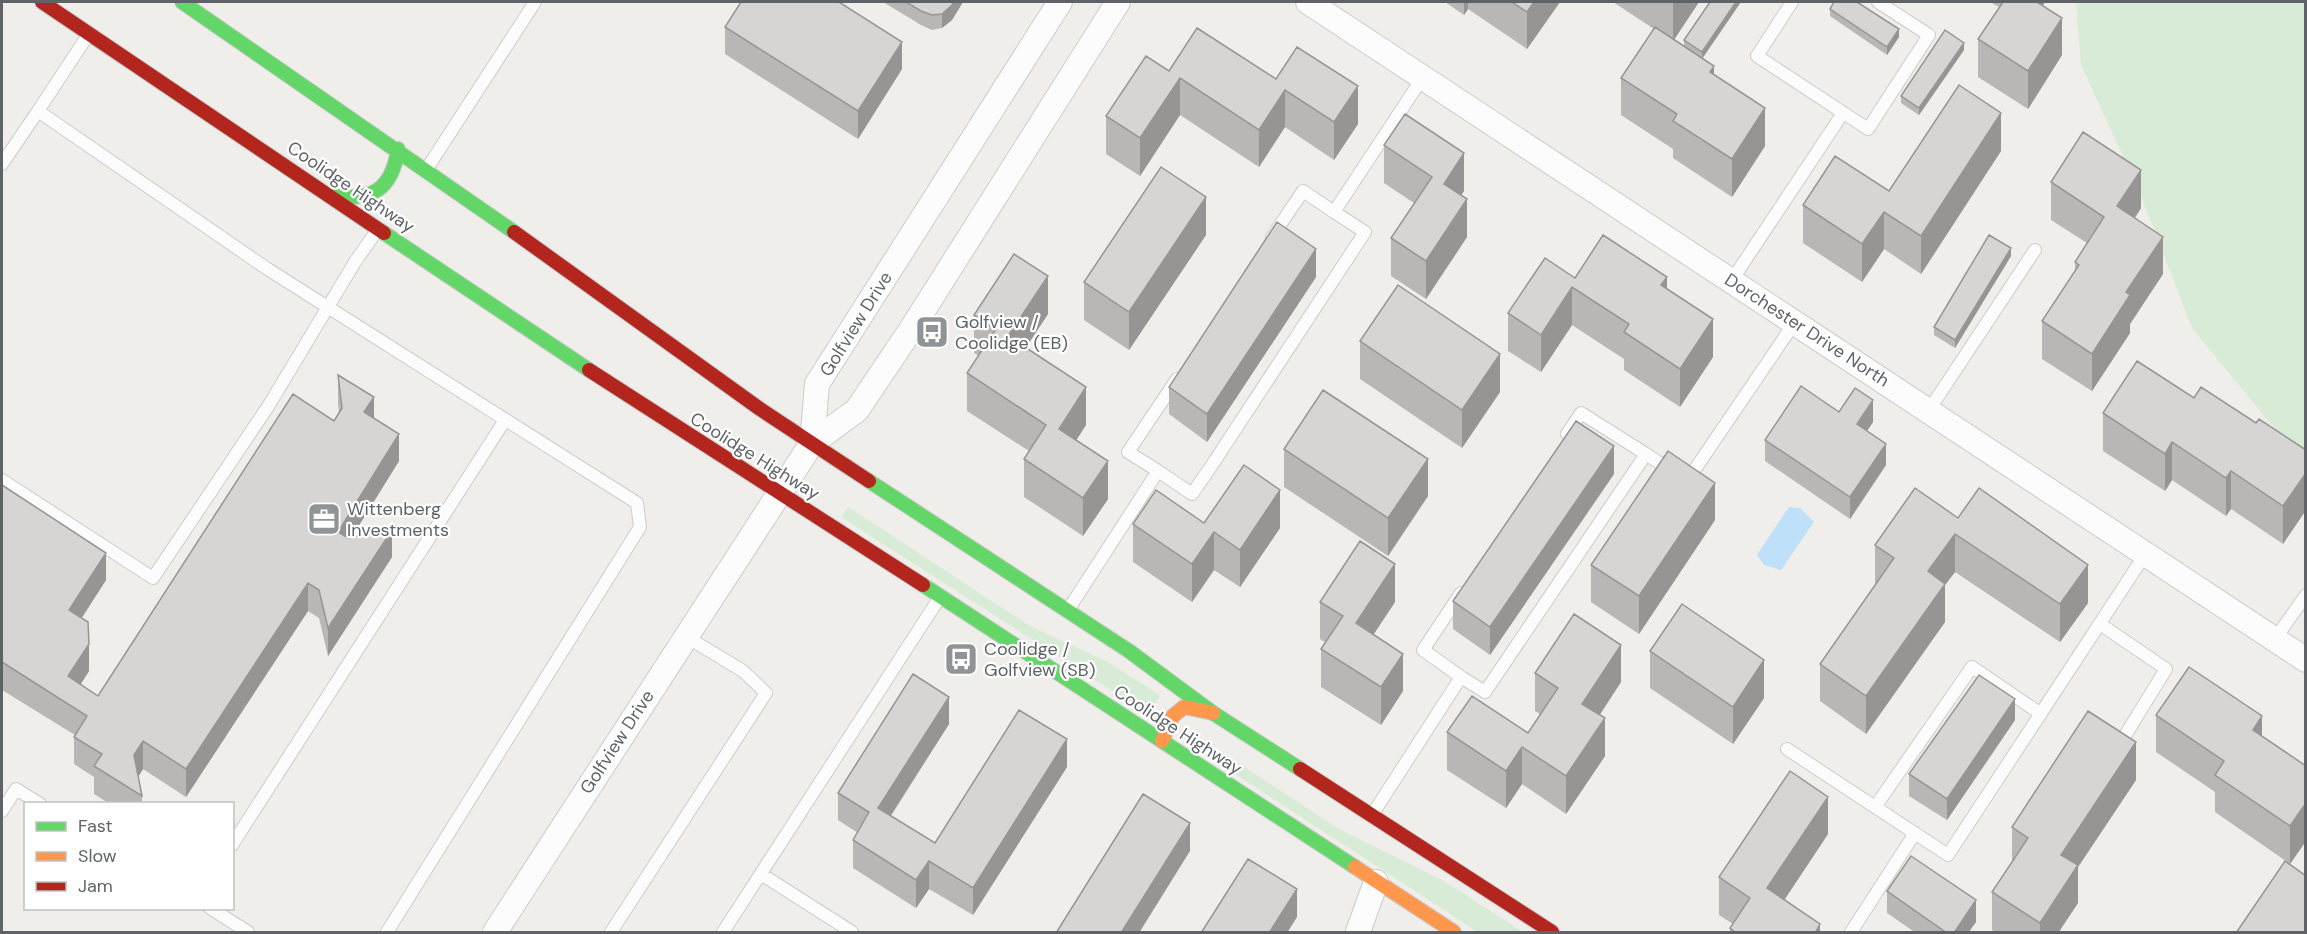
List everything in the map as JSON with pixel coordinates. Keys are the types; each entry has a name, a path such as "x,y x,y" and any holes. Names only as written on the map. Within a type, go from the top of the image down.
{"main road":[{"name":"Coolidge Highway","path":"42,2 333,196 525,328 941,596 1376,882 1429,926 1454,933"},
{"name":"Coolidge Highway","path":"182,2 427,169 712,376 1129,651 1214,713 1552,933"},
{"path":"333,196 361,199 374,193 391,176 397,162 398,149"},
{"path":"1162,741 1173,716 1184,707 1214,713"}],"street":[{"name":"Golfview Drive","path":"495,933 812,443 817,384 1060,2"},
{"path":"812,443 857,411 914,326 1118,2"},
{"name":"Dorchester Drive North","path":"1308,2 2306,660"},
{"path":"1358,933 1376,882"}],"lane":[{"path":"427,169 535,2"},
{"path":"1792,2 1757,56 1868,129 1929,35 1878,2"},
{"path":"2,164 89,33"},
{"path":"1334,212 1423,77"},
{"path":"38,111 328,308 637,503 640,527 387,933"},
{"path":"1732,280 1843,113"},
{"path":"1186,366 1128,452 1192,494 1365,232 1303,191 1265,248"},
{"path":"2,480 153,578 269,405 379,228"},
{"path":"1929,410 2035,249"},
{"path":"1560,445 1581,413 1687,481 1795,322"},
{"path":"234,842 505,420"},
{"path":"1467,585 1422,650 1485,692 1646,454"},
{"path":"1067,611 1158,471"},
{"path":"1787,749 1948,855 2146,553"},
{"path":"2275,639 2306,595"},
{"path":"723,933 941,596"},
{"path":"2100,624 2166,669 2126,734"},
{"path":"611,933 766,693 743,671 685,636"},
{"path":"1875,807 1972,667 2041,714"},
{"path":"1372,816 1461,677"},
{"path":"2,811 16,789 37,802"},
{"path":"1851,933 1915,833"},
{"path":"760,874 852,933"},
{"path":"212,910 248,933"}],"green space":[{"path":"2076,2 2305,2 2305,466 2192,328 2139,191 2081,65"},
{"path":"848,507 1030,626 1108,662 1159,695 1159,698 1147,713 841,517"},
{"path":"1194,734 1339,829 1442,880 1523,932 1478,932 1189,744 1188,737"}],"water":[{"path":"1789,507 1800,508 1814,522 1781,570 1764,565 1757,555"}],"building":[{"path":"741,2 839,2 902,42 858,111 725,27"},
{"path":"906,2 954,2 942,14 932,15"},
{"path":"1512,2 1534,2 1527,12"},
{"path":"1710,2 1736,2 1702,52 1684,40"},
{"path":"1834,2 1857,2 1899,29 1887,47 1830,9"},
{"path":"2003,2 2037,2 2062,18 2028,71 1978,39"},
{"path":"1655,27 1714,66 1710,72 1765,108 1732,159 1673,121 1677,114 1621,78"},
{"path":"1197,28 1276,79 1297,47 1358,86 1334,122 1285,90 1259,130 1180,78 1140,138 1106,116 1146,56 1169,71"},
{"path":"1945,30 1964,43 1919,108 1901,96"},
{"path":"1959,85 2001,113 1921,236 1884,212 1862,244 1803,205 1835,156 1889,191"},
{"path":"1405,114 1464,153 1444,184 1467,199 1426,261 1391,238 1432,177 1384,145"},
{"path":"2083,132 2141,170 2117,206 2163,237 2126,292 2130,295 2092,354 2042,321 2079,265 2075,262 2104,217 2051,182"},
{"path":"1161,167 1206,197 1129,312 1084,282"},
{"path":"1277,222 1316,249 1207,414 1169,387"},
{"path":"1603,235 1667,277 1661,285 1713,319 1680,369 1624,332 1629,324 1572,287 1541,335 1508,313 1545,258 1575,278"},
{"path":"1989,235 2011,248 1955,340 1934,327"},
{"path":"1014,254 1048,276 1008,336 1086,387 1059,429 1108,461 1083,498 1024,459 1046,425 967,373 996,329 974,315"},
{"path":"1398,285 1500,354 1462,410 1360,341"},
{"path":"2137,361 2194,398 2201,387 2256,423 2259,419 2306,450 2306,473 2283,506 2231,471 2226,478 2172,442 2165,454 2103,413"},
{"path":"338,375 374,397 364,412 399,434 338,532 348,538 392,530 328,628 319,590 308,583 186,769 143,741 134,755 142,796 94,766 102,754 74,737 87,716 2,662 2,485 106,553 69,610 88,622 89,644 68,676 98,696 293,394 334,421 342,408"},
{"path":"1801,386 1839,412 1855,388 1873,400 1857,424 1886,444 1850,497 1765,440"},
{"path":"1323,390 1428,459 1388,518 1284,449"},
{"path":"1576,421 1614,446 1490,627 1453,601"},
{"path":"1668,451 1715,483 1639,596 1591,565"},
{"path":"1244,465 1280,490 1240,550 1214,532 1192,564 1133,524 1156,490 1204,523"},
{"path":"1915,488 1958,518 1979,488 2088,565 2060,604 1955,534 1928,571 1945,584 1866,696 1820,664 1894,558 1875,545"},
{"path":"1360,541 1395,564 1356,623 1403,654 1381,687 1321,649 1343,616 1320,602"},
{"path":"1682,604 1764,660 1733,707 1650,651"},
{"path":"1574,614 1621,645 1582,704 1605,718 1566,776 1522,747 1506,771 1447,732 1472,696 1528,733 1558,688 1535,673"},
{"path":"2189,667 2262,716 2253,730 2306,766 2306,803 2290,826 2215,775 2224,761 2156,715"},
{"path":"913,674 949,697 878,808 935,843 1019,710 1067,739 973,888 929,861 916,880 853,840 869,812 838,793"},
{"path":"1979,675 2015,699 1947,799 1909,774"},
{"path":"2088,711 2136,742 2061,855 2078,865 2040,923 1992,892 2028,838 2012,827"},
{"path":"1790,771 1828,797 1767,888 1820,924 1815,933 1736,933 1730,928 1750,898 1719,877"},
{"path":"1143,794 1190,823 1121,933 1056,933"},
{"path":"1911,856 1976,900 1954,933 1947,933 1887,891"},
{"path":"1248,859 1297,889 1269,933 1201,933"},
{"path":"2285,861 2306,876 2306,933 2236,933"}],"traffic: fast":[{"path":"182,2 514,232"},
{"path":"333,196 359,197 378,190 391,174 398,149"},
{"path":"384,233 589,370"},
{"path":"869,481 1129,651 1213,713 1300,769"},
{"path":"923,585 1355,867"}],"traffic: slow":[{"path":"1162,741 1173,716 1184,707 1213,713"},
{"path":"1355,867 1454,932"}],"traffic: jam":[{"path":"42,2 384,233"},
{"path":"514,232 760,409 869,481"},
{"path":"589,370 923,585"},
{"path":"1300,769 1552,932"}],"place":[{"name":"Golfview / Coolidge (EB)","path":"932,332"},
{"name":"Wittenberg Investments","path":"324,519"},
{"name":"Coolidge / Golfview (SB)","path":"961,659"}]}
